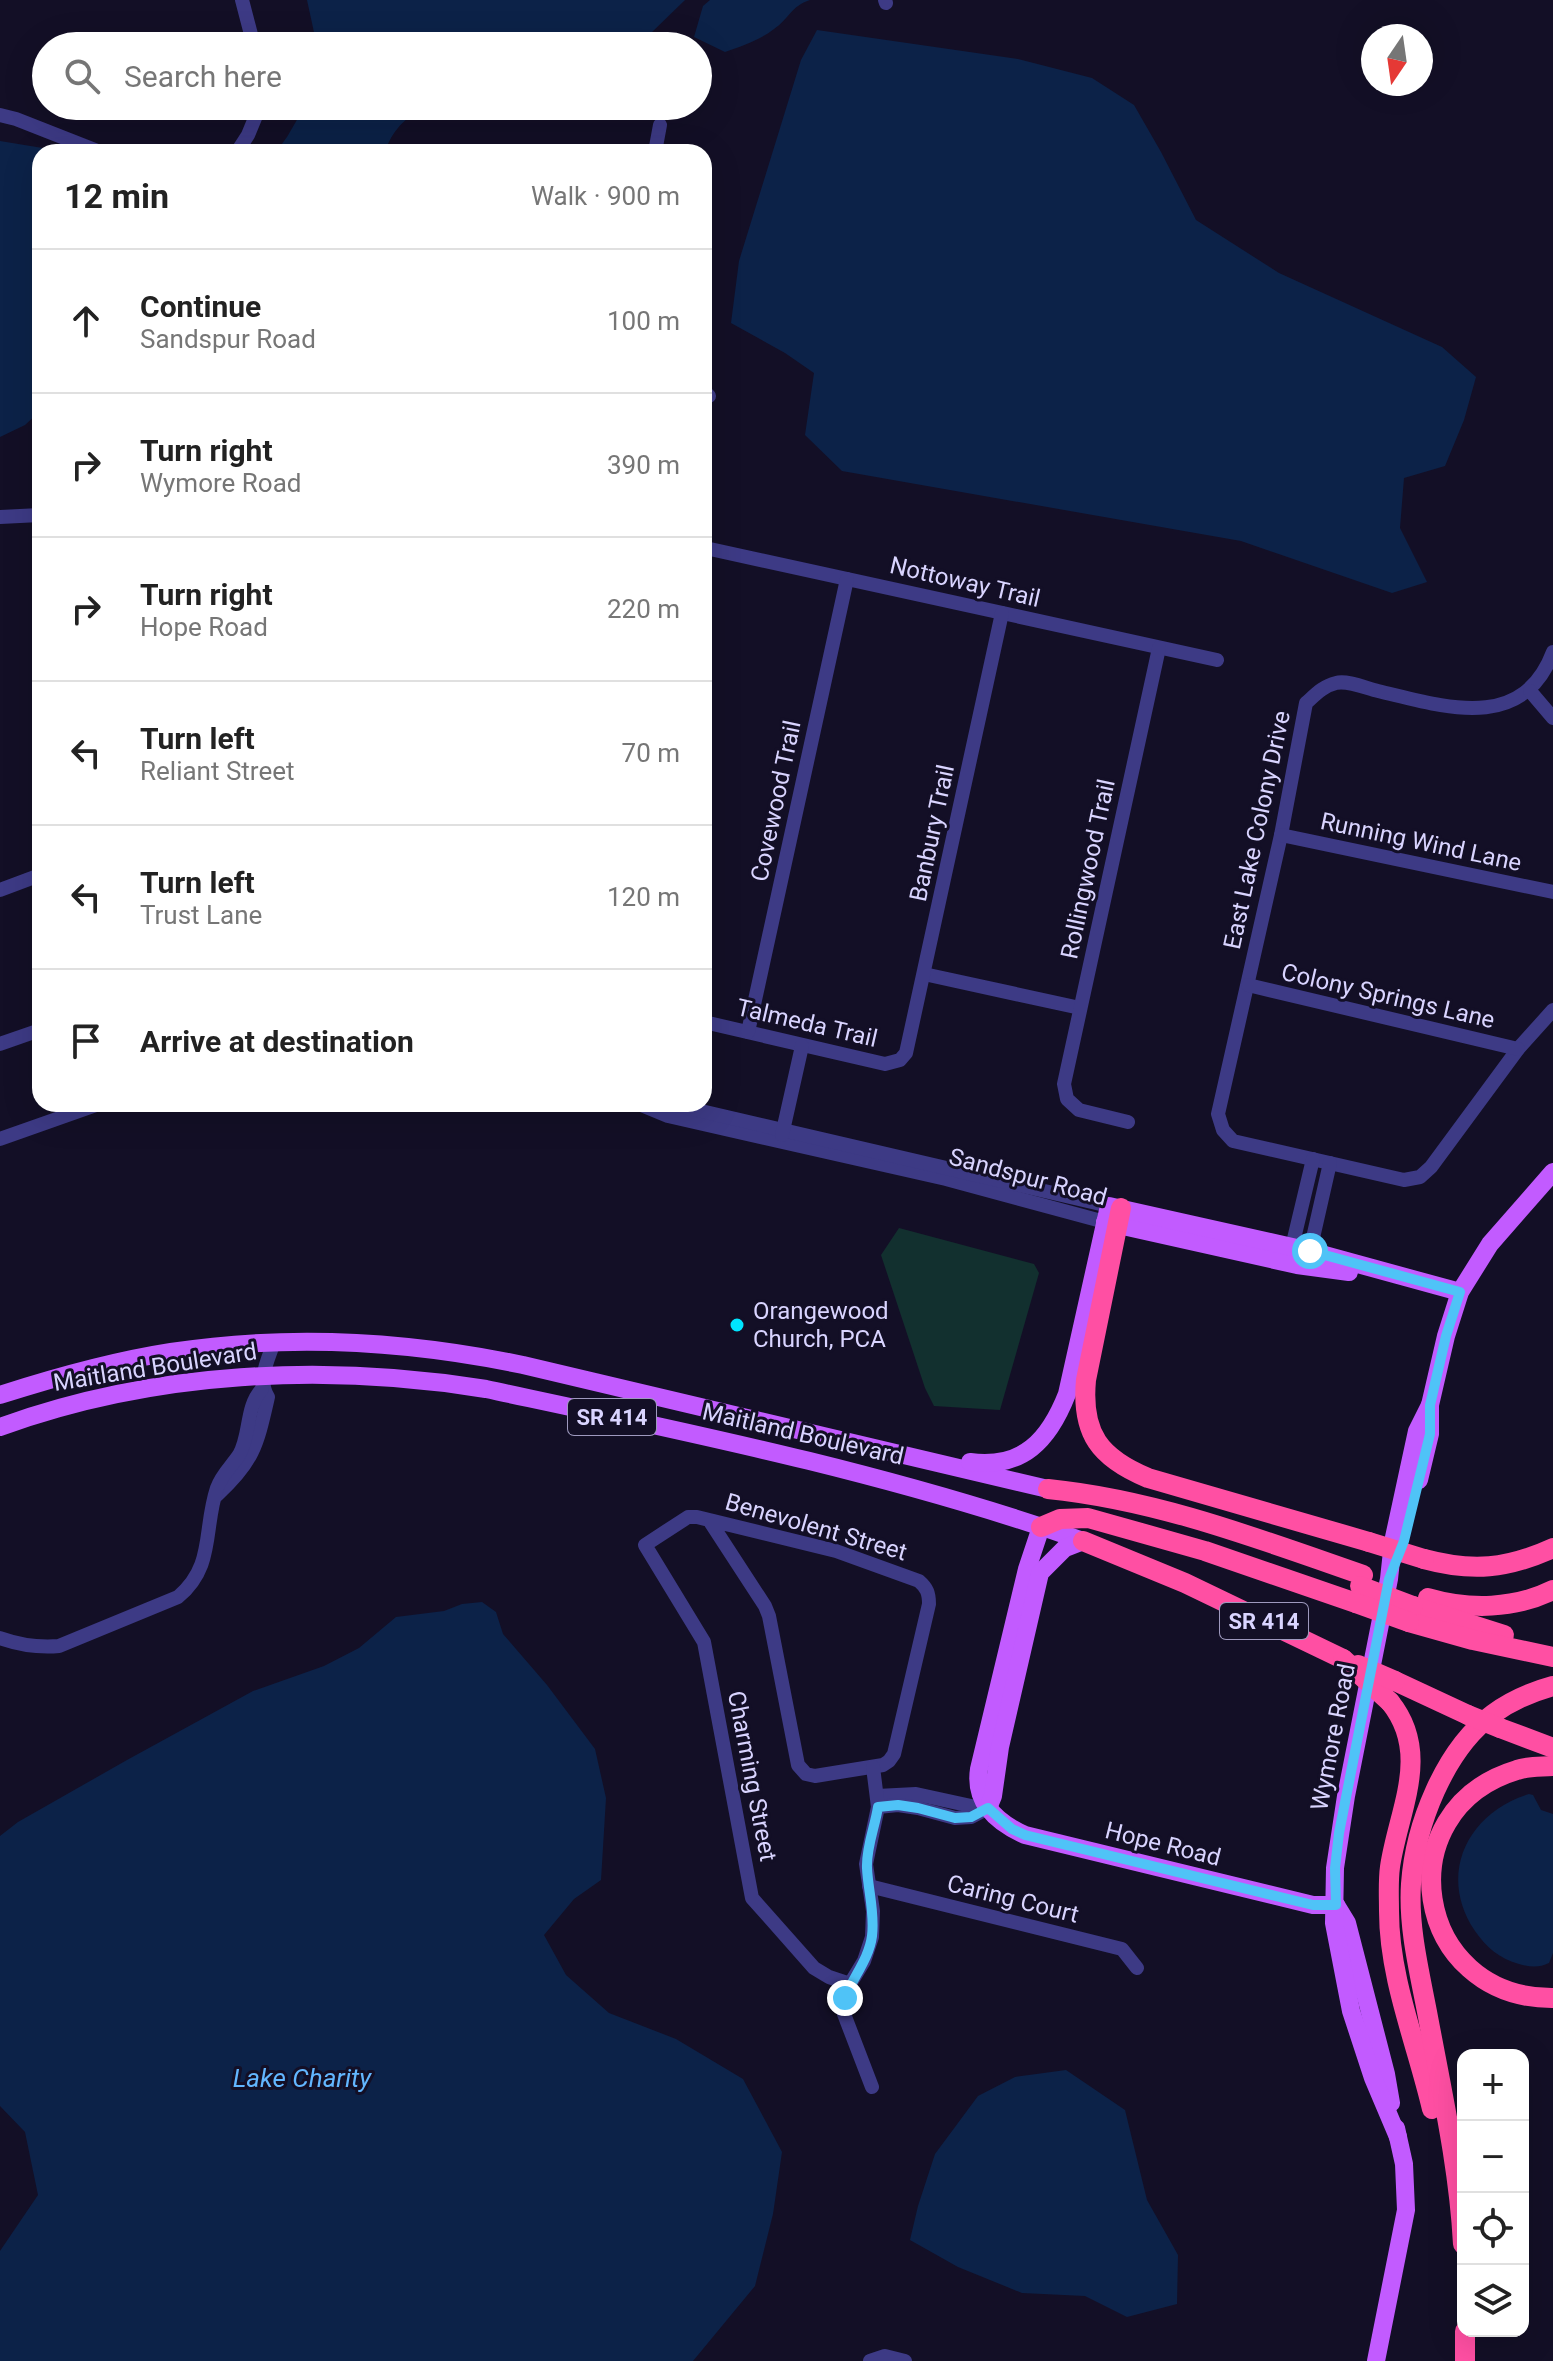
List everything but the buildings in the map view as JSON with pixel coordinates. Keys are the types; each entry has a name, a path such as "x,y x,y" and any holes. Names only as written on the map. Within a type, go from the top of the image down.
{"highway":[{"path":"1113,1215 1084,1400 1086,1418 1110,1459 1148,1478 1455,1566 1485,1568 1532,1557 1553,1548"},
{"name":"Maitland Boulevard","path":"1048,1489 1246,1544 1412,1607 1553,1654"},
{"path":"1041,1527 1060,1519 1088,1518 1205,1551 1360,1588"},
{"name":"Maitland Boulevard","path":"1083,1541 1185,1583 1468,1715 1553,1748"},
{"path":"1412,1607 1481,1607 1524,1601 1553,1590"},
{"path":"1343,1659 1390,1702 1404,1725 1412,1757 1406,1801 1390,1867 1388,1913 1392,1952 1428,2091 1457,2229"},
{"path":"1458,2193 1413,1931 1411,1886 1416,1847 1438,1785 1450,1762 1474,1731 1490,1715 1510,1702 1553,1686"},
{"path":"1553,1766 1518,1769 1482,1785 1454,1811 1435,1846 1430,1880 1434,1913 1448,1944 1470,1970 1499,1989 1531,1998 1553,1998"},
{"path":"1465,2337 1465,2361"}],"main road":[{"name":"Wymore Road","path":"1376,2361 1406,2210 1404,2164 1386,2074 1347,1923 1336,1905 1335,1868 1341,1820 1389,1579 1403,1544 1430,1434 1430,1405 1460,1292 1490,1244 1553,1172"},
{"name":"Sandspur Road","path":"1113,1215 1460,1292"},
{"path":"855,1444 979,1463 1017,1458 1035,1447 1059,1415 1067,1394 1113,1215"},
{"name":"Maitland Boulevard","path":"0,1395 72,1373 200,1348 274,1342 376,1344 489,1358 1048,1489"},
{"name":"Maitland Boulevard","path":"0,1427 46,1410 181,1384 263,1382 322,1374 383,1376 486,1389 866,1475 1083,1541"},
{"path":"986,1808 979,1795 979,1769 1027,1569 1041,1527"},
{"path":"986,1808 993,1796 1000,1747 1040,1573 1065,1548 1083,1541"},
{"name":"Hope Road","path":"986,1808 1012,1829 1025,1835 1313,1905 1336,1905"}],"street":[{"path":"242,0 250,32"},
{"path":"0,115 80,144"},
{"path":"242,144 254,120"},
{"path":"656,144 660,125"},
{"path":"0,517 32,515"},
{"name":"Nottoway Trail","path":"712,549 1217,660"},
{"name":"Covewood Trail","path":"748,1032 847,579"},
{"name":"Banbury Trail","path":"900,1060 906,1053 1002,613"},
{"name":"Rollingwood Trail","path":"1128,1122 1079,1110 1067,1099 1064,1084 1159,648"},
{"path":"1553,652 1546,671 1530,691 1553,718"},
{"name":"East Lake Colony Drive","path":"1518,1049 1431,1167 1420,1177 1404,1180 1233,1141 1223,1130 1218,1114 1281,835 1306,703 1320,690 1339,682 1449,707 1481,709 1530,691"},
{"name":"Running Wind Lane","path":"1281,835 1553,892"},
{"path":"0,890 32,878"},
{"path":"924,974 1080,1008"},
{"name":"Colony Springs Lane","path":"1248,985 1518,1049"},
{"path":"1518,1049 1553,1010"},
{"name":"Talmeda Trail","path":"712,1024 885,1064 900,1060"},
{"path":"0,1044 32,1033"},
{"path":"700,1112 782,1135 802,1046"},
{"path":"0,1139 76,1112"},
{"name":"Sandspur Road","path":"658,1112 950,1168 1113,1215"},
{"name":"Sandspur Road","path":"782,1135 946,1179 1113,1215"},
{"path":"1300,1255 1300,1212 1313,1159"},
{"path":"1300,1255 1318,1216 1330,1163"},
{"path":"1300,1212 1318,1216"},
{"path":"263,1382 274,1342"},
{"path":"0,1638 40,1648 59,1646 178,1597 192,1586 200,1572 214,1498 250,1460 260,1435 268,1397 253,1343"},
{"name":"Benevolent Street","path":"645,1545 688,1517 709,1520 836,1551 919,1581 927,1587 929,1604 894,1754 883,1765 873,1767"},
{"path":"709,1520 769,1616 798,1765 806,1774 815,1776 873,1767 877,1801 866,1864 873,1911 872,1937 864,1961 850,1984 844,2014 872,2087"},
{"name":"Charming Street","path":"645,1545 704,1642 752,1898 814,1968 850,1984"},
{"path":"877,1801 895,1793 916,1794 986,1808"},
{"name":"Caring Court","path":"869,1886 1122,1949 1137,1968"},
{"path":"870,2361 885,2356 905,2361"}],"green space":[{"path":"899,1228 1034,1264 1039,1273 1000,1410 934,1406 925,1388 881,1255"}],"water":[{"path":"307,0 685,0 652,32 314,32"},
{"path":"710,0 810,0 798,6 769,33 725,52 712,46 712,32 695,32 703,6"},
{"path":"817,30 1018,59 1092,78 1134,105 1196,220 1279,273 1442,347 1476,377 1464,420 1445,466 1404,478 1400,528 1427,582 1392,593 1241,541 842,471 805,435 814,373 731,323 739,261 801,60"},
{"path":"297,120 406,120 388,144 282,144"},
{"path":"0,141 32,146 32,418 0,437"},
{"name":"Lake Charity","path":"482,1602 496,1612 503,1634 547,1685 595,1749 606,1798 601,1880 574,1899 544,1935 566,1975 609,2013 676,2039 743,2079 782,2152 773,2214 755,2286 693,2361 0,2361 0,2251 38,2195 25,2132 0,2106 0,1836 18,1822 253,1691 324,1666 359,1648 396,1617"},
{"path":"1533,1795 1541,1810 1553,1814 1553,1953 1549,1963 1542,1966 1519,1964 1494,1952 1475,1931 1464,1910 1459,1889 1459,1868 1464,1849 1475,1831 1507,1803"},
{"path":"1066,2070 1125,2110 1147,2200 1178,2255 1177,2304 1127,2317 1085,2296 1022,2293 958,2267 910,2240 935,2154 978,2096 1015,2077"}],"place":[{"name":"Orangewood Church, PCA","path":"737,1325"}],"route":[{"path":"845,1998 872,1937 873,1911 866,1864 878,1807 898,1805 955,1818 971,1817 988,1808 1012,1829 1025,1835 1313,1905 1336,1905 1335,1868 1339,1833 1389,1579 1404,1541 1430,1434 1430,1405 1460,1292 1310,1251"}]}
